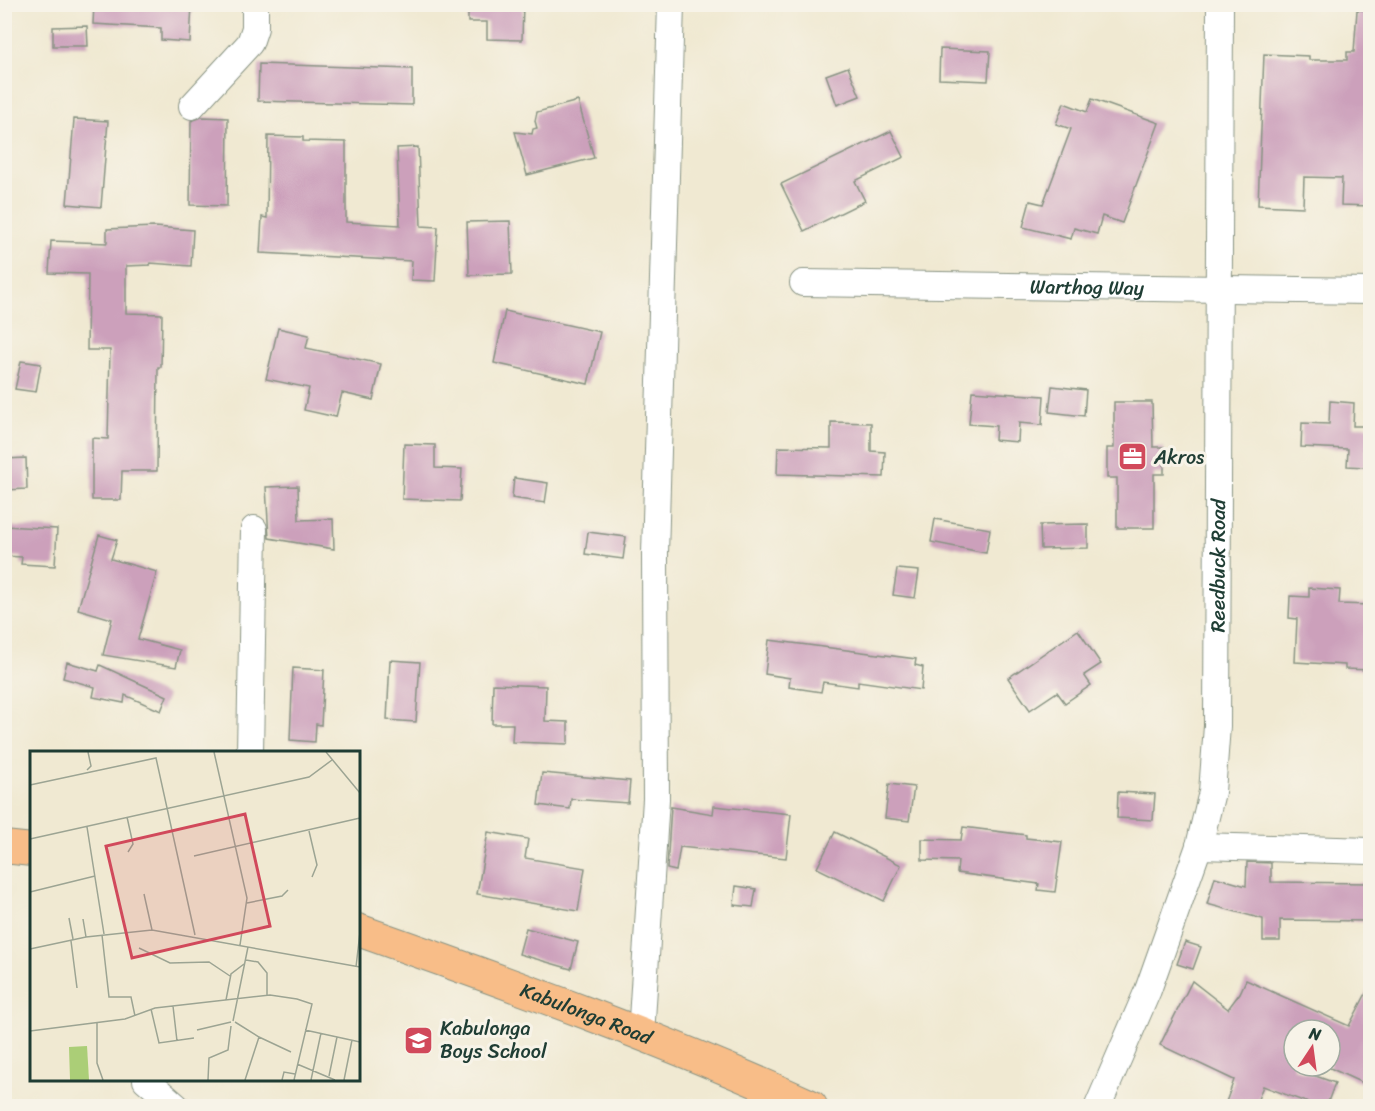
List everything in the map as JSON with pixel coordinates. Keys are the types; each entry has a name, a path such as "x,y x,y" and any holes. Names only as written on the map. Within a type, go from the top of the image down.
{"main road":[{"path":"4,847 30,850"},
{"name":"Kabulonga Road","path":"360,931 641,1035 810,1107"}],"street":[{"path":"192,106 250,43 255,28 255,4"},
{"path":"641,1035 656,799 655,554 672,4"},
{"name":"Reedbuck Road","path":"1098,1107 1148,990 1199,846 1212,792 1217,726 1220,4"},
{"name":"Warthog Way","path":"803,283 1371,291"},
{"path":"250,751 254,529"},
{"path":"1199,846 1371,851"},
{"path":"147,1081 176,1107"}],"building":[{"path":"94,4 192,4 190,42 161,40 161,28 93,24"},
{"path":"468,4 523,4 522,40 487,39 487,22 468,22"},
{"path":"1357,10 1371,10 1371,206 1341,205 1342,178 1304,177 1303,207 1258,205 1264,54 1309,56 1309,60 1347,60 1347,52 1354,52"},
{"path":"87,26 88,46 53,46 53,27"},
{"path":"940,49 990,51 988,81 939,79"},
{"path":"259,64 412,69 412,105 258,101"},
{"path":"848,67 860,96 837,105 826,75"},
{"path":"1092,99 1159,123 1122,223 1102,216 1097,234 1074,228 1071,239 1023,227 1030,201 1043,204 1071,129 1056,124 1064,103 1087,112"},
{"path":"578,101 594,158 527,175 515,132 532,134 533,129 537,128 535,121 537,112"},
{"path":"202,117 228,118 227,206 190,205 191,121"},
{"path":"74,119 108,121 101,207 67,204"},
{"path":"891,131 904,157 855,181 865,201 804,231 781,184"},
{"path":"268,136 303,137 303,141 346,142 346,222 400,225 397,148 418,147 421,226 438,227 435,281 411,280 412,261 260,253 262,217 267,218"},
{"path":"510,221 512,274 469,275 467,222"},
{"path":"155,227 193,230 191,266 150,263 150,265 126,266 126,313 162,314 161,367 158,367 157,471 122,471 121,500 92,500 92,438 108,439 110,350 87,350 88,274 49,273 51,241 107,243 107,229"},
{"path":"505,311 600,332 588,384 494,363"},
{"path":"278,328 309,335 306,348 381,364 373,400 342,393 336,417 304,410 309,388 266,379"},
{"path":"21,361 41,364 36,392 15,389"},
{"path":"1052,386 1086,390 1084,416 1049,412"},
{"path":"972,391 1044,396 1042,425 1019,423 1018,442 995,440 996,426 969,424"},
{"path":"1330,401 1354,403 1353,426 1371,426 1371,450 1366,450 1365,467 1347,466 1348,449 1301,447 1302,423 1329,424"},
{"path":"1114,402 1152,402 1153,447 1164,447 1164,474 1154,474 1154,528 1117,528 1117,478 1107,478 1107,448 1114,448"},
{"path":"831,422 871,423 871,451 885,452 884,477 777,474 778,447 831,448"},
{"path":"404,444 435,445 435,468 462,469 460,501 402,499"},
{"path":"26,458 27,489 4,490 4,459"},
{"path":"514,478 548,483 545,503 512,498"},
{"path":"298,486 299,520 333,519 334,549 269,538 266,487"},
{"path":"935,519 990,529 986,553 931,542"},
{"path":"1088,524 1088,548 1041,549 1040,525"},
{"path":"4,526 57,529 55,566 21,564 22,557 4,556"},
{"path":"588,532 626,537 623,559 585,554"},
{"path":"99,535 117,540 111,559 157,572 138,639 180,650 176,667 103,655 112,619 78,609"},
{"path":"897,569 919,571 915,598 893,595"},
{"path":"1309,588 1340,590 1339,604 1371,605 1371,670 1345,669 1345,665 1295,662 1297,619 1289,618 1290,596 1309,597"},
{"path":"1078,630 1101,664 1084,675 1091,685 1065,703 1057,692 1030,710 1008,678"},
{"path":"769,640 916,659 915,665 923,667 921,690 858,681 858,687 823,682 821,692 789,687 790,678 765,674"},
{"path":"390,660 420,662 416,722 387,720"},
{"path":"67,662 98,671 100,665 167,696 161,711 125,695 124,703 93,697 95,687 63,678"},
{"path":"293,668 324,670 321,725 316,724 315,742 290,740"},
{"path":"493,684 546,686 545,721 568,722 568,744 512,742 513,724 492,724"},
{"path":"542,773 630,781 628,803 571,799 570,809 538,805"},
{"path":"889,784 914,787 909,821 885,818"},
{"path":"1118,792 1155,794 1153,820 1117,818"},
{"path":"714,806 791,814 786,858 680,847 676,871 667,869 671,807 713,814"},
{"path":"963,827 1062,842 1055,892 1038,890 1039,884 957,873 958,861 922,860 922,839 961,840"},
{"path":"488,832 528,839 525,858 585,868 578,911 477,894"},
{"path":"835,832 901,865 884,901 817,868"},
{"path":"1247,862 1271,863 1271,882 1371,883 1371,921 1280,920 1280,941 1263,941 1263,919 1207,904 1215,877 1246,886"},
{"path":"736,886 756,889 753,907 734,905"},
{"path":"526,928 578,942 571,969 519,954"},
{"path":"1185,942 1201,947 1193,969 1177,964"},
{"path":"1246,980 1331,1018 1282,1018 1282,1078 1321,1078 1335,1083 1326,1107 1319,1107 1263,1086 1255,1107 1238,1107 1226,1102 1234,1080 1160,1045 1192,981 1228,1009"},
{"path":"1371,984 1371,1087 1342,1074 1342,1023 1349,1026"}],"place":[{"name":"Akros","path":"1133,457"},
{"name":"Kabulonga Boys School","path":"419,1040"}]}
